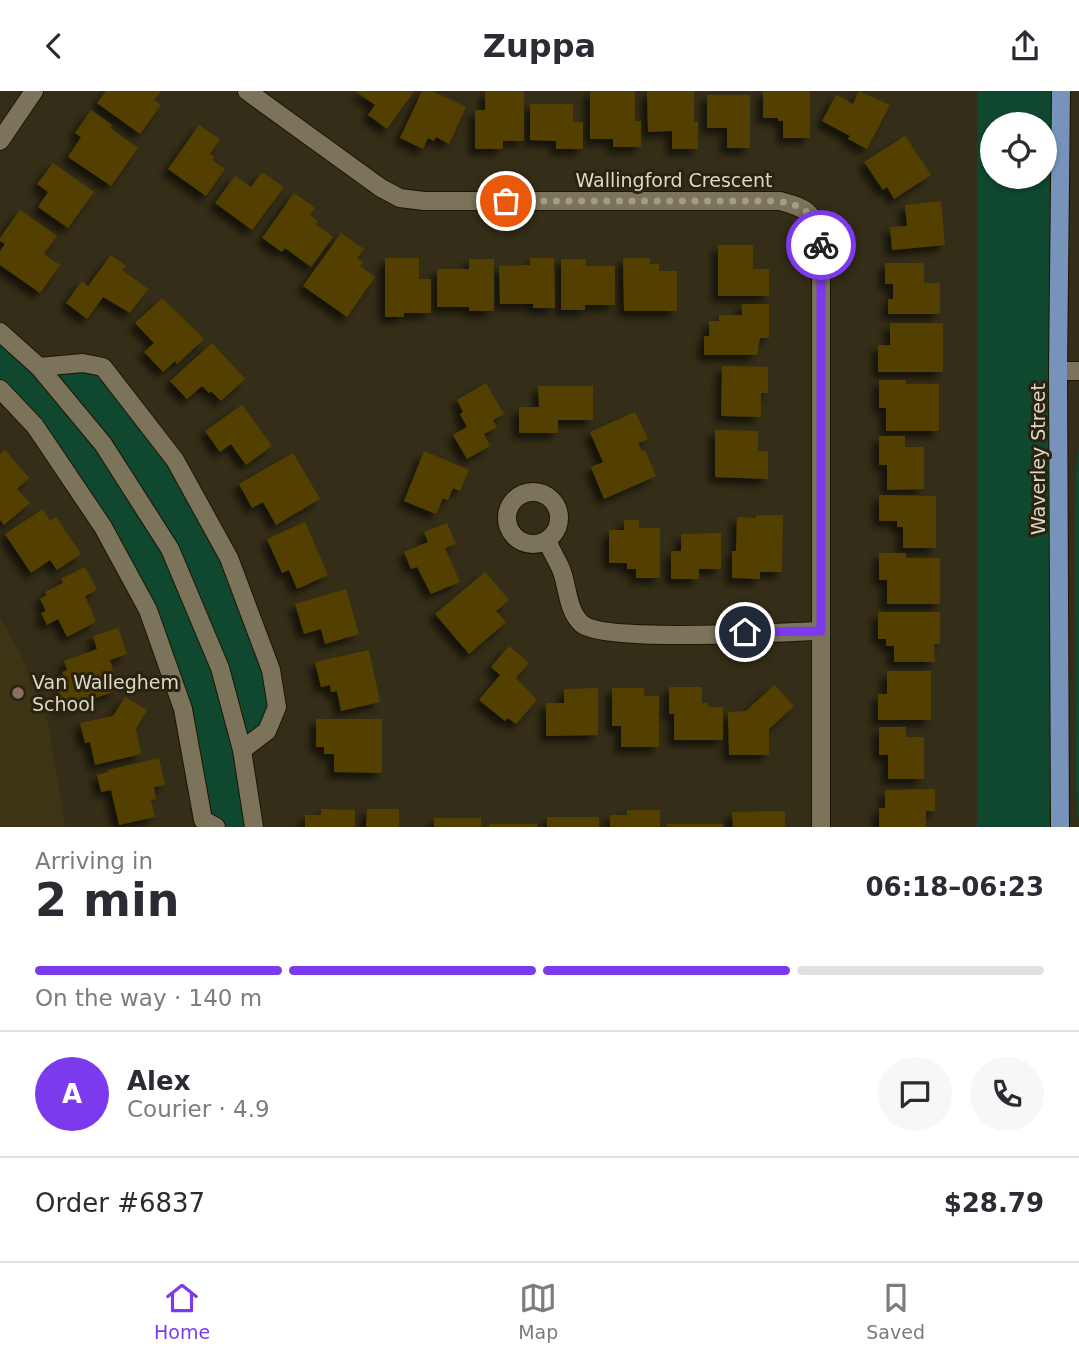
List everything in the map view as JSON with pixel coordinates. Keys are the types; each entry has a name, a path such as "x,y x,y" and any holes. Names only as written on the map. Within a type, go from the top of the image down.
{"main road":[{"name":"Waverley Street","path":"1060,827 1058,371 1061,91"}],"street":[{"path":"0,141 34,91"},
{"name":"Wallingford Crescent","path":"247,91 381,188 400,198 424,201 780,201 800,206 815,220 821,244 821,827"},
{"path":"0,332 39,367 103,444 170,549 220,668 242,750 254,827"},
{"path":"39,367 83,363 103,367 176,460 229,558 271,670 277,708 267,731 242,750"},
{"path":"1058,371 1079,371"},
{"path":"0,389 35,426 103,527 148,610 183,709 203,820 216,827"},
{"path":"547,541 561,570 572,610 580,623 592,630 643,635 821,631"}],"shaded area":[{"name":"Van Walleghem School","path":"0,617 23,659 49,727 66,827 0,827"}],"green space":[{"path":"977,91 1061,91 1060,827 977,827"},
{"path":"0,332 39,367 103,367 229,558 277,707 242,750 254,827 216,827 203,820 183,709 103,527 0,389"},
{"path":"1079,446 1079,823 1076,791 1075,522"}],"building":[{"path":"106,91 161,91 154,100 161,105 140,134 97,103"},
{"path":"355,91 414,91 387,129 368,115 375,105"},
{"path":"422,91 432,91 466,107 449,144 436,137 434,141 428,138 423,149 400,138"},
{"path":"485,91 524,91 524,141 503,141 503,149 475,149 475,110 485,110"},
{"path":"590,91 635,91 635,121 641,121 641,147 613,147 613,139 590,139"},
{"path":"647,91 694,91 694,122 698,122 698,149 672,149 672,131 648,132"},
{"path":"763,91 810,91 810,138 783,138 783,121 778,121 778,118 763,118"},
{"path":"859,91 890,105 867,149 822,121 836,95 853,104"},
{"path":"707,95 750,95 750,148 727,148 727,128 707,128"},
{"path":"530,104 573,104 573,122 583,122 583,149 556,149 556,141 530,140"},
{"path":"91,110 138,148 111,186 68,157 81,137 75,133"},
{"path":"199,125 220,139 210,154 214,157 212,160 225,169 206,196 168,169"},
{"path":"905,136 931,175 894,199 887,187 883,190 864,162"},
{"path":"53,163 94,192 68,228 38,207 48,192 37,184"},
{"path":"262,172 284,187 252,230 215,203 235,176 251,187"},
{"path":"294,193 315,208 310,215 318,221 315,224 333,237 311,267 285,248 282,252 262,238"},
{"path":"941,201 945,245 892,250 890,227 907,226 905,205"},
{"path":"20,210 57,236 44,254 60,265 40,293 0,265 0,251 5,244 0,238"},
{"path":"341,233 364,249 357,258 363,262 360,266 375,277 347,317 303,286"},
{"path":"718,245 753,245 753,269 769,269 769,296 718,296"},
{"path":"111,255 126,266 122,270 148,289 130,313 103,297 87,319 66,303 82,281 88,286"},
{"path":"385,258 419,258 419,279 431,279 431,313 404,313 404,317 385,317"},
{"path":"530,258 554,258 555,308 533,308 533,304 500,304 499,266 530,265"},
{"path":"623,258 650,258 650,264 659,264 659,271 677,271 677,311 624,311"},
{"path":"469,259 494,259 494,311 469,311 469,307 437,307 437,269 469,269"},
{"path":"561,259 586,259 586,266 615,266 615,305 585,305 585,310 561,310"},
{"path":"885,263 924,263 924,283 940,283 940,314 888,314 888,299 893,299 893,284 885,284"},
{"path":"162,298 204,339 177,364 175,361 163,372 144,352 154,343 135,323"},
{"path":"742,304 769,304 769,338 760,338 757,355 704,355 704,336 709,336 709,321 719,321 719,315 742,315"},
{"path":"890,323 943,323 943,372 878,372 878,345 890,345"},
{"path":"212,343 245,379 221,401 202,386 187,399 170,381"},
{"path":"722,366 768,367 768,393 761,393 761,417 721,416"},
{"path":"879,380 906,380 906,384 939,384 939,431 886,431 886,408 879,408"},
{"path":"486,383 504,414 493,420 497,427 484,434 490,446 467,459 453,435 467,427 457,400"},
{"path":"538,386 593,386 593,420 558,420 558,433 519,433 519,407 539,407"},
{"path":"242,405 272,446 246,465 231,444 220,452 205,431"},
{"path":"635,412 648,439 638,443 642,451 645,450 656,476 604,499 591,467 603,462 590,432"},
{"path":"715,430 758,431 758,451 768,451 768,479 715,477"},
{"path":"879,436 905,436 905,447 924,447 924,489 887,490 887,465 879,465"},
{"path":"5,450 29,478 17,489 30,503 4,525 0,520 0,454"},
{"path":"424,451 469,470 460,491 453,488 448,500 443,498 436,514 404,501"},
{"path":"293,453 320,499 276,525 263,502 252,508 239,484"},
{"path":"879,495 936,496 936,548 903,548 903,527 897,527 897,521 879,521"},
{"path":"43,509 50,521 56,517 81,554 57,570 50,560 31,573 5,534"},
{"path":"756,515 783,515 782,572 760,572 760,579 732,578 732,551 736,551 737,517 756,518"},
{"path":"624,520 639,520 639,528 660,528 660,578 636,578 636,569 627,569 627,563 609,563 609,530 624,530"},
{"path":"305,522 328,575 297,589 289,570 282,573 267,539"},
{"path":"447,523 456,544 445,548 460,582 431,594 417,567 411,569 404,552 428,542 424,532"},
{"path":"721,533 721,569 699,569 699,579 671,579 671,551 681,551 681,534"},
{"path":"879,553 906,553 906,558 940,558 940,604 887,604 887,580 879,580"},
{"path":"85,567 97,590 85,596 96,622 67,637 58,619 47,625 41,613 46,611 40,599 47,595 45,592 63,583 61,579"},
{"path":"485,572 509,600 496,611 506,622 469,654 435,614"},
{"path":"346,589 359,634 325,644 321,629 304,634 295,604"},
{"path":"878,612 940,612 940,644 934,644 935,662 894,662 894,646 886,646 886,639 878,639"},
{"path":"118,628 127,654 110,660 116,691 63,709 58,692 68,689 62,672 67,670 64,661 97,649 93,636"},
{"path":"509,646 529,663 516,678 537,700 516,724 508,718 505,721 479,700 500,675 491,667"},
{"path":"369,650 380,702 341,711 337,691 331,692 330,685 321,687 315,662"},
{"path":"887,671 931,671 931,720 878,720 878,694 887,694"},
{"path":"774,685 794,706 769,729 769,755 729,755 728,712 746,711"},
{"path":"669,687 702,687 702,703 708,703 708,707 723,707 723,740 674,740 674,714 669,714"},
{"path":"598,688 598,735 546,736 546,703 564,703 564,689"},
{"path":"612,688 644,688 644,696 659,696 659,747 621,747 621,726 612,726"},
{"path":"125,697 147,710 136,729 141,754 95,765 90,742 85,743 80,723 113,716"},
{"path":"316,719 382,719 382,773 334,772 334,754 324,754 324,747 316,747"},
{"path":"879,727 906,727 906,737 924,737 924,779 888,779 888,755 879,755"},
{"path":"159,758 165,785 154,787 156,799 151,800 155,817 119,825 111,790 101,792 97,775"},
{"path":"935,789 935,811 926,811 926,827 879,827 879,808 885,808 885,790"},
{"path":"321,809 355,810 355,827 305,827 305,815 321,815"},
{"path":"367,809 399,809 399,827 366,827"},
{"path":"627,810 660,810 660,827 610,827 610,815 627,815"},
{"path":"785,811 785,827 733,827 732,812"},
{"path":"547,817 599,817 599,827 547,827"},
{"path":"434,818 481,818 481,827 434,827"},
{"path":"489,824 537,824 537,827 489,827"},
{"path":"667,824 723,824 723,827 667,827"}],"way so far":[{"path":"506,201 780,201 800,206 815,220 821,245"}],"place":[{"name":"Van Walleghem School","path":"18,693"}],"route":[{"path":"745,632 821,631 821,245"}]}
